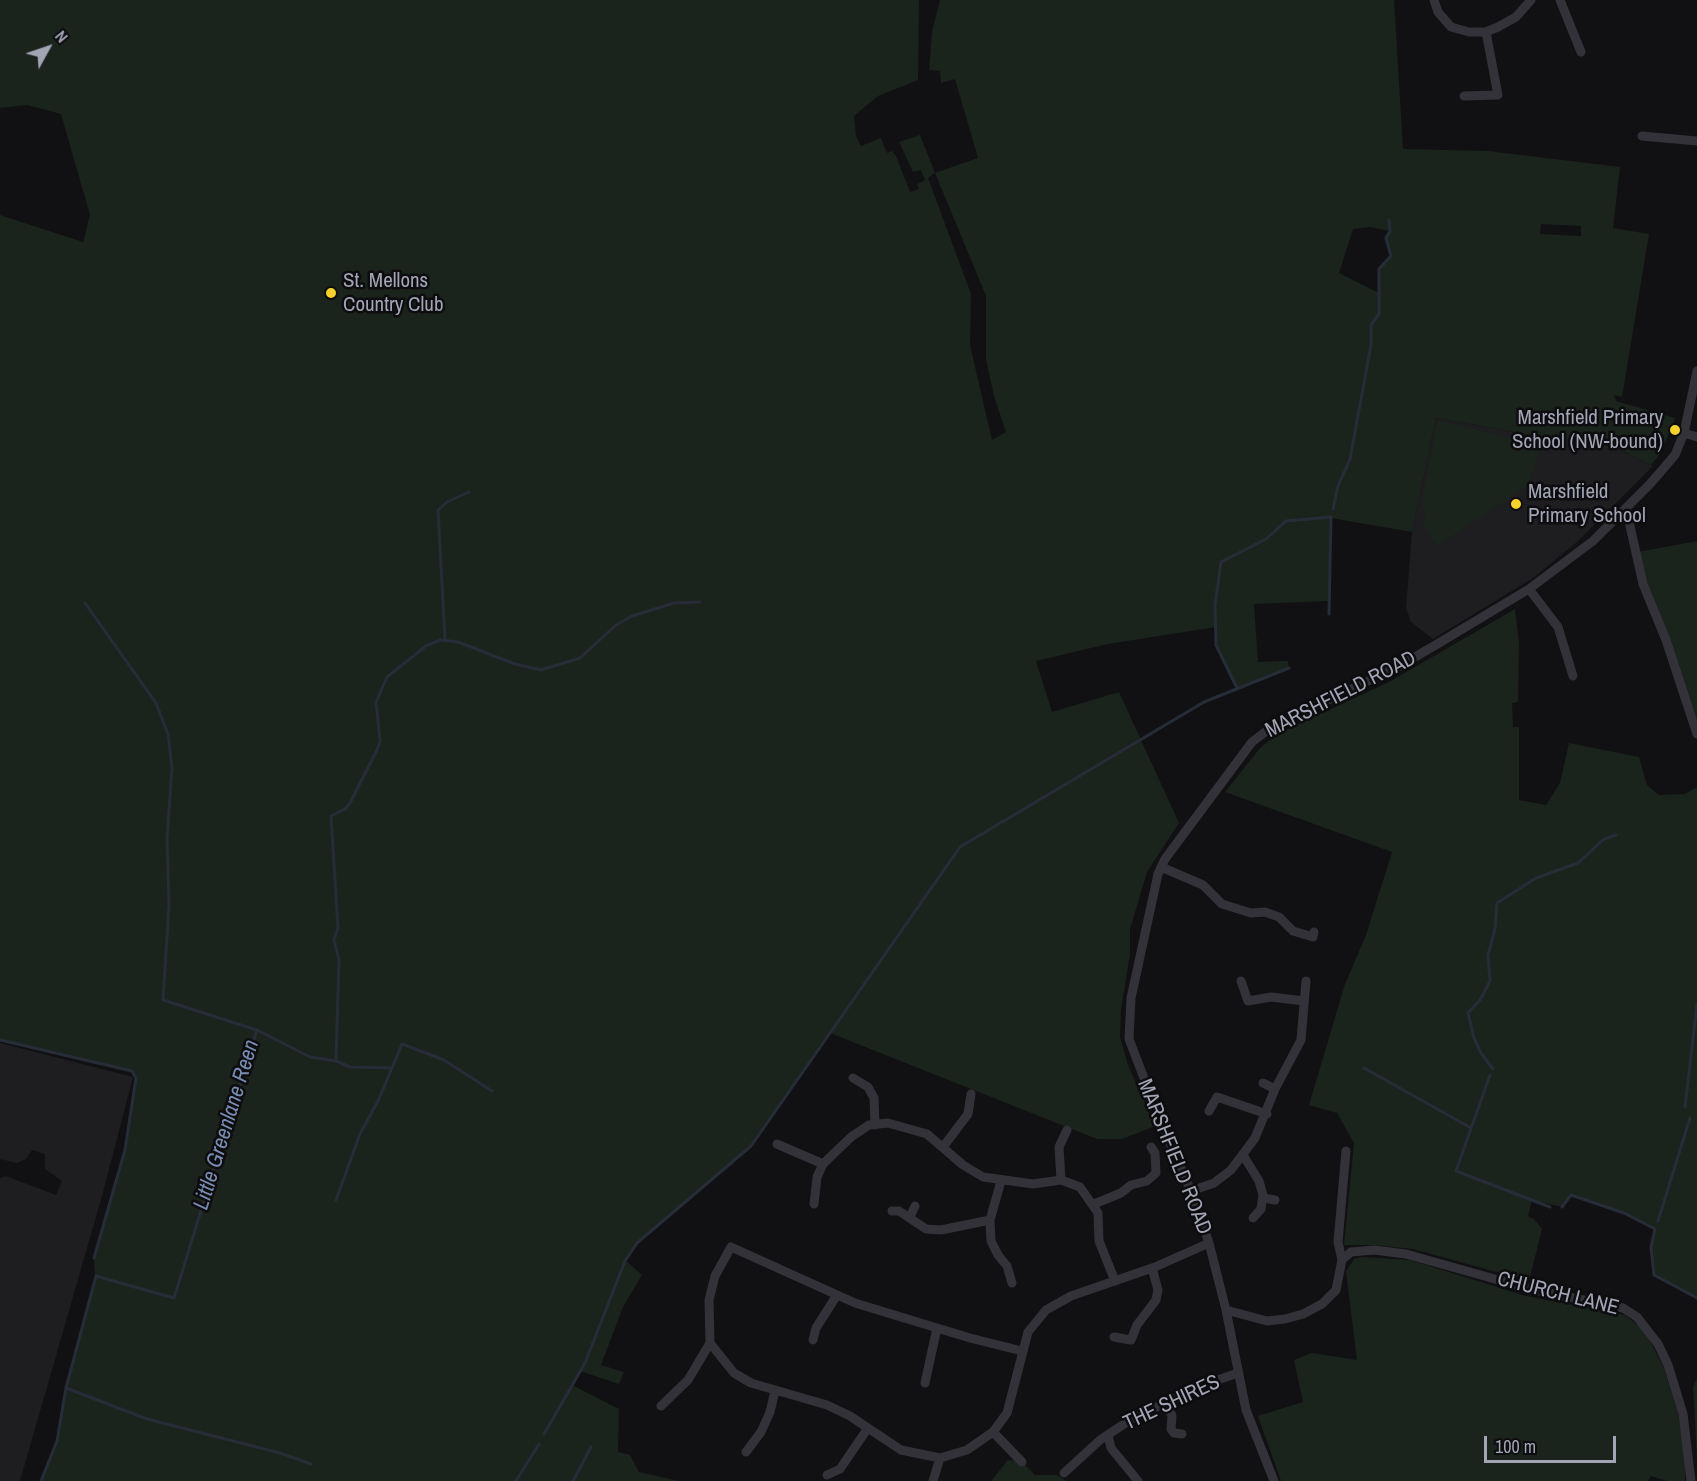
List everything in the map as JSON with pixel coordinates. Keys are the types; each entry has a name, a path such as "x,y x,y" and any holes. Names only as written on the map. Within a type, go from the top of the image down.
{"street":[{"path":"1434,0 1438,12 1451,27 1469,32 1486,32 1516,17 1531,0"},
{"path":"1560,0 1581,52"},
{"path":"1464,96 1498,95 1486,32"},
{"path":"1642,136 1697,141"},
{"name":"MARSHFIELD ROAD","path":"1274,1481 1246,1410 1226,1310 1209,1243 1191,1191 1134,1055 1128,1027 1134,982 1161,867 1252,742 1273,726 1398,667 1529,589 1593,541 1675,455 1684,433 1697,371"},
{"path":"1684,433 1697,437"},
{"path":"1626,508 1643,584 1666,640 1697,734"},
{"path":"1529,589 1558,627 1573,676"},
{"path":"1558,627 1569,624"},
{"path":"1161,867 1203,885 1222,904 1251,913 1265,912 1280,917 1293,931 1313,937 1314,932"},
{"path":"1241,981 1248,1001 1271,997 1304,1001"},
{"path":"1191,1191 1214,1183 1231,1170 1255,1138 1267,1114 1275,1089 1301,1040 1306,981"},
{"path":"853,1078 868,1087 873,1098 875,1125"},
{"path":"1263,1083 1275,1089"},
{"path":"943,1147 968,1114 971,1094"},
{"path":"1209,1111 1217,1097 1267,1114"},
{"path":"968,1114 978,1118"},
{"path":"814,1204 817,1177 823,1164 851,1137 875,1125 888,1123 909,1128 927,1134 983,1177 1034,1184 1061,1180 1080,1186 1098,1213 1099,1241 1115,1281"},
{"path":"1061,1180 1059,1147 1067,1130"},
{"path":"777,1144 792,1154 823,1164"},
{"path":"1048,1144 1059,1147"},
{"path":"1094,1204 1121,1193 1131,1185 1147,1180 1156,1173 1155,1153 1151,1147"},
{"path":"1226,1310 1267,1321 1303,1314 1322,1304 1336,1290 1342,1260 1338,1242 1346,1150"},
{"path":"1243,1155 1259,1181 1263,1198 1261,1209 1253,1218"},
{"path":"1001,1181 990,1220 991,1241 1007,1266 1012,1283"},
{"path":"1263,1198 1275,1200"},
{"path":"910,1217 915,1206"},
{"path":"892,1211 899,1211 926,1229 941,1230 990,1220"},
{"path":"711,1343 734,1373 751,1383 827,1405 901,1450 940,1458 967,1450 993,1432 1007,1413 1028,1332 1046,1310 1071,1296 1152,1268 1209,1243"},
{"path":"661,1406 688,1380 711,1343 709,1300 715,1276 731,1247 837,1295 937,1328 1022,1351"},
{"name":"CHURCH LANE","path":"1342,1260 1351,1252 1374,1250 1406,1254 1534,1290 1623,1308 1637,1317 1658,1344 1668,1365 1683,1414 1691,1481"},
{"path":"1114,1337 1131,1340 1137,1325 1156,1300 1158,1290 1152,1268"},
{"path":"813,1340 816,1328 837,1295"},
{"path":"925,1383 937,1328"},
{"name":"THE SHIRES","path":"1064,1473 1108,1434 1165,1401 1238,1373"},
{"path":"746,1452 761,1432 770,1412 775,1391"},
{"path":"1165,1401 1177,1419 1171,1429 1174,1433 1182,1434"},
{"path":"827,1475 840,1469 868,1428"},
{"path":"993,1432 1022,1462"},
{"name":"THE SHIRES","path":"1108,1434 1111,1448 1138,1481"},
{"path":"933,1481 940,1458"}],"shaded area":[{"path":"0,0 919,0 918,80 878,96 854,116 856,136 861,146 881,138 887,153 892,151 896,156 910,192 919,189 917,184 925,180 921,170 913,172 899,142 920,135 935,173 978,158 955,79 941,83 940,71 929,70 932,32 940,0 1394,0 1403,149 1488,151 1620,167 1613,228 1649,234 1622,397 1614,395 1616,401 1675,418 1661,453 1651,465 1622,451 1436,418 1412,532 1331,518 1329,601 1254,604 1258,662 1288,661 1289,668 1237,688 1216,645 1216,627 1108,644 1036,661 1052,712 1119,692 1179,823 1147,872 1130,929 1130,954 1121,1009 1120,1037 1128,1065 1155,1126 1122,1139 1097,1139 830,1033 751,1146 637,1243 625,1260 642,1275 623,1307 601,1365 624,1372 619,1384 580,1371 572,1385 619,1409 618,1452 630,1455 639,1472 679,1481 41,1481 57,1441 66,1388 95,1276 94,1258 125,1150 136,1078 132,1071 0,1040 0,215 83,242 90,215 61,114 27,105 0,108","holes":["935,173 986,296 986,360 994,396 1006,432 992,440 970,345 971,294 928,178","1541,224 1581,226 1581,236 1540,234","1370,227 1390,231 1386,238 1391,256 1379,269 1379,293 1339,273 1353,229"]},
{"name":"Marshfield Primary School","path":"1436,418 1622,451 1653,466 1577,542 1533,578 1433,639 1411,622 1406,608 1412,532"},
{"path":"1438,420 1533,443 1540,452 1528,486 1437,546 1422,523 1425,520 1422,501"},
{"path":"1697,541 1697,719 1650,601 1638,552"},
{"path":"1515,609 1519,643 1518,702 1512,703 1513,727 1519,727 1519,800 1546,805 1560,783 1569,743 1639,757 1647,785 1659,795 1685,794 1697,787 1697,1298 1654,1275 1651,1247 1655,1229 1624,1213 1571,1195 1562,1207 1532,1200 1528,1216 1534,1219 1542,1229 1529,1281 1413,1249 1344,1245 1354,1143 1337,1113 1309,1105 1345,984 1366,935 1392,852 1225,792 1260,748 1279,733 1389,682"},
{"path":"0,1043 133,1077 102,1196 20,1481 0,1481 0,1178 6,1176 56,1195 62,1181 45,1169 45,1154 32,1150 26,1159 17,1163 0,1159"},
{"path":"1361,1257 1410,1260 1526,1296 1625,1315 1644,1330 1664,1368 1678,1413 1685,1455 1685,1481 1667,1481 1651,1476 1648,1481 1281,1481 1258,1416 1303,1402 1294,1360 1312,1353 1357,1360 1346,1271 1354,1259"},
{"path":"1697,1378 1697,1457 1693,1387"},
{"path":"1008,1460 1022,1462 1035,1475 1057,1475 1066,1481 991,1481"}],"waterway":[{"path":"1333,509 1338,486 1350,459 1371,345 1371,325 1379,314 1379,269 1391,256 1386,238 1390,231 1389,220"},
{"path":"445,640 438,510 447,502 469,492"},
{"path":"1237,688 1216,645 1215,605 1221,562 1266,539 1286,521 1331,517 1329,614"},
{"path":"336,1061 339,960 334,940 338,928 331,816 345,809 350,803 377,750 380,741 376,702 387,677 426,646 440,640 458,642 515,664 541,670 580,658 616,625 632,616 674,603 700,602"},
{"name":"Little Greenlane Reen","path":"41,1481 57,1441 66,1388 96,1276 174,1298 257,1030 163,1000 169,905 167,839 172,768 168,734 156,703 85,603"},
{"path":"544,1434 585,1363 625,1261 637,1243 751,1146 960,847 1204,702 1289,668"},
{"path":"1493,1069 1481,1053 1474,1038 1468,1013 1480,1000 1490,981 1488,955 1495,929 1497,903 1536,878 1578,863 1604,839 1616,835"},
{"path":"1685,1107 1697,1004"},
{"path":"257,1030 310,1057 336,1061 350,1067 391,1068"},
{"path":"0,1040 132,1071 136,1078 125,1150 94,1258"},
{"path":"336,1200 360,1134 379,1099 402,1044 444,1060 492,1091"},
{"path":"1364,1068 1471,1128"},
{"path":"1490,1075 1456,1171 1550,1207"},
{"path":"1658,1221 1690,1118"},
{"path":"1562,1207 1571,1195 1624,1213 1655,1229 1651,1247 1654,1275 1697,1298"},
{"path":"66,1388 147,1419 280,1453 311,1464"},
{"path":"516,1481 539,1444"},
{"path":"573,1481 591,1447"}],"place":[{"name":"St. Mellons Country Club","path":"331,293"},
{"name":"Marshfield Primary School (NW-bound)","path":"1675,430"},
{"name":"Marshfield Primary School","path":"1516,504"}]}
